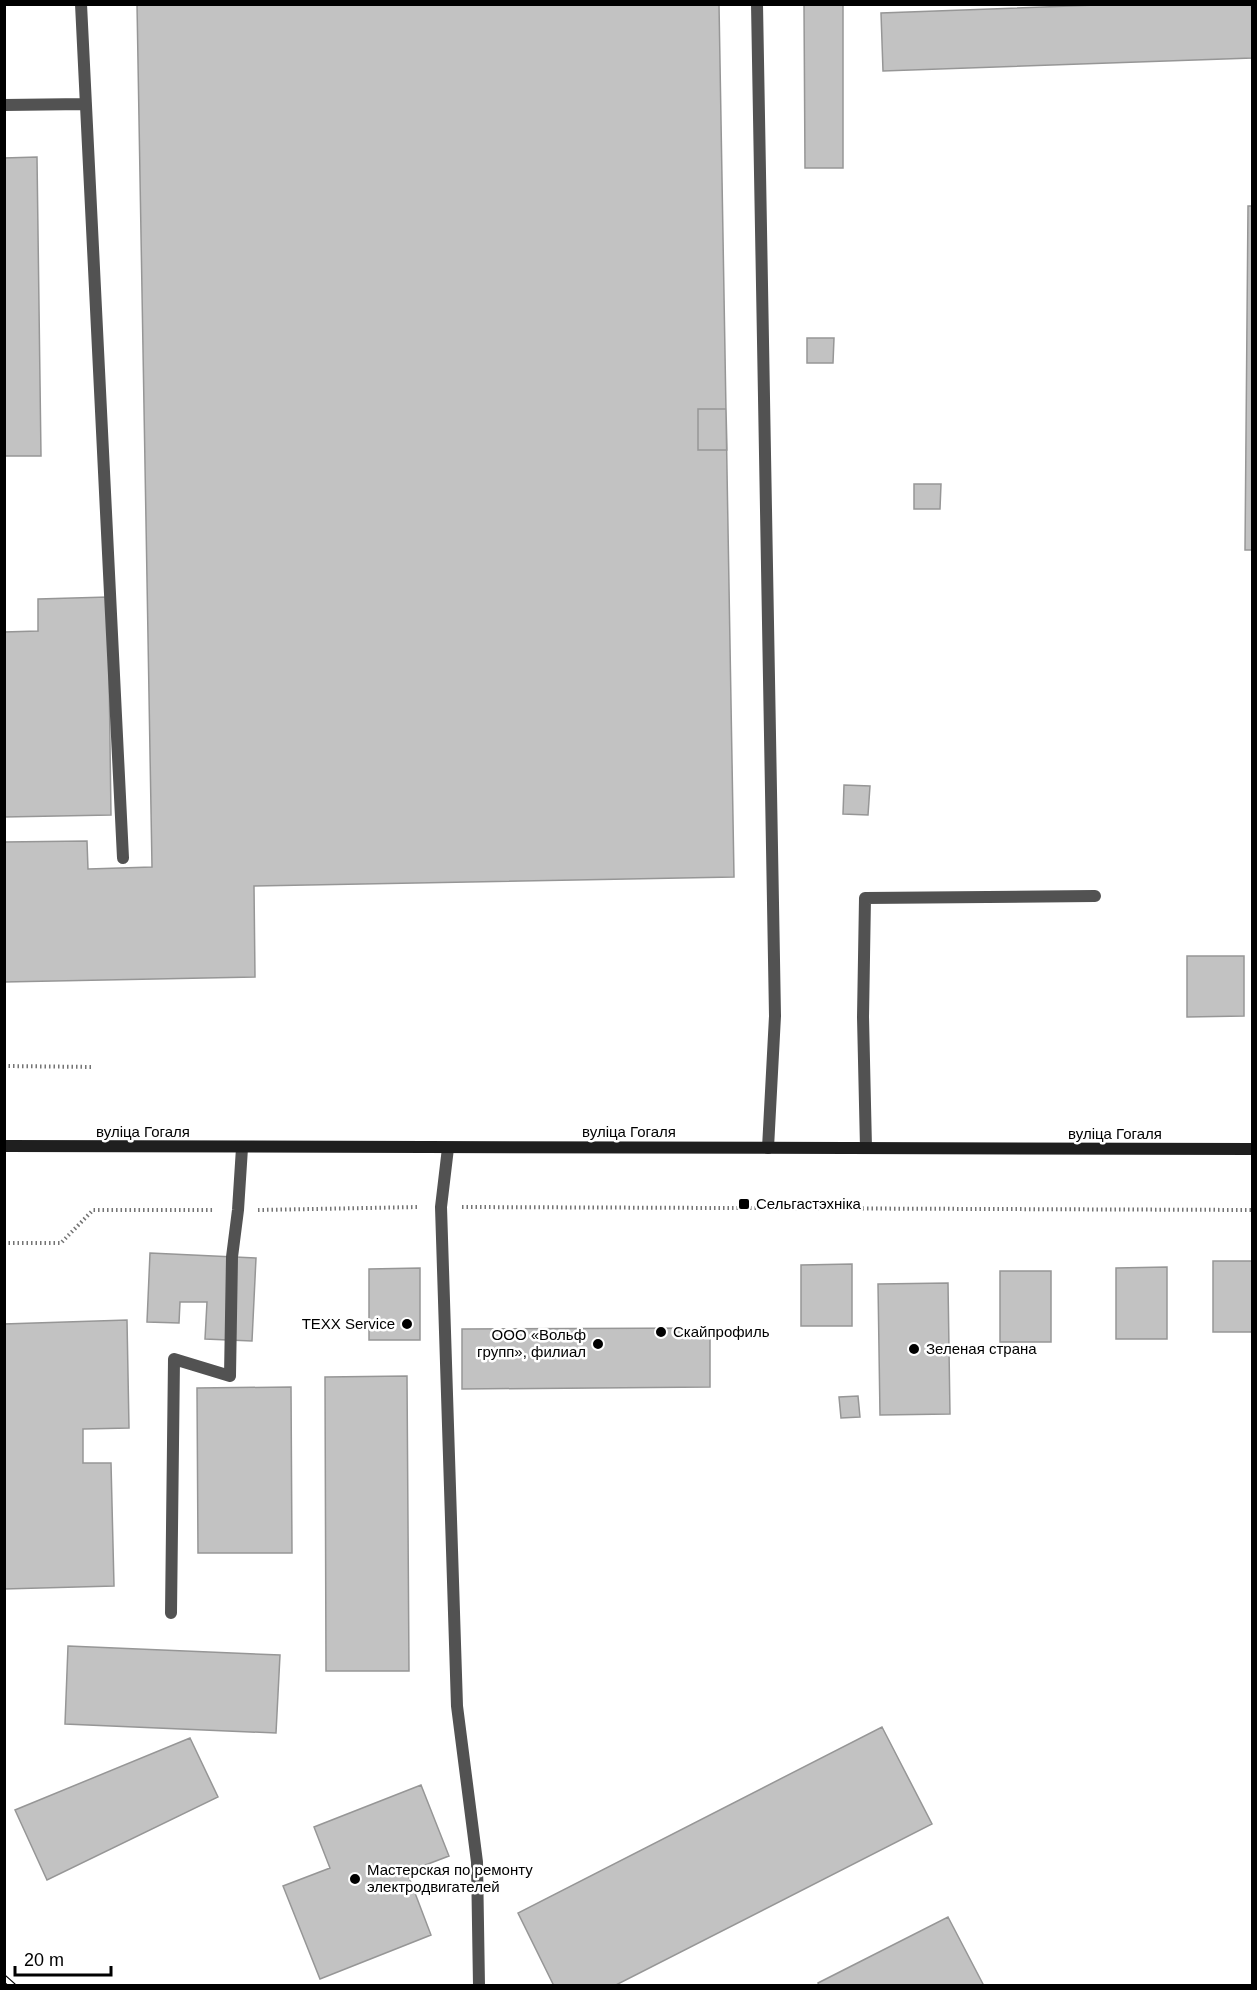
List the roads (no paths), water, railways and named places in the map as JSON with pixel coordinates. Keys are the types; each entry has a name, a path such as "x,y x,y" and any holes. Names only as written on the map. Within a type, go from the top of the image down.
{"main road":[{"name":"вуліца Гогаля","path":"4,1146 1252,1149"}],"lane":[{"path":"81,4 123,858"},
{"path":"758,4 775,1016 768,1148"},
{"path":"4,105 86,104"},
{"path":"866,1148 863,1017 865,898 1095,897"},
{"path":"171,1613 174,1359 230,1376 232,1257 242,1148"},
{"path":"448,1148 441,1207 457,1706 477,1862 479,1986"}],"railway":[{"path":"4,1978 13,1986"}],"place":[{"name":"Сельгастэхніка","path":"744,1204"},
{"name":"TEXX Service","path":"407,1324"},
{"name":"Скайпрофиль","path":"661,1332"},
{"name":"ООО «Вольф групп», филиал","path":"598,1344"},
{"name":"Зеленая страна","path":"914,1349"},
{"name":"Мастерская по ремонту электродвигателей","path":"355,1879"}]}
